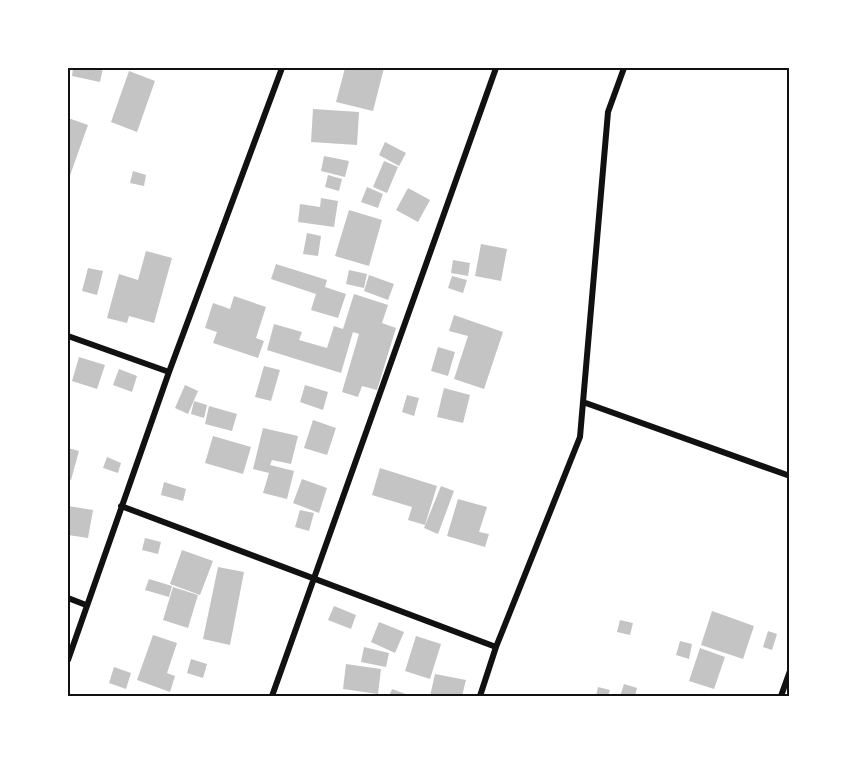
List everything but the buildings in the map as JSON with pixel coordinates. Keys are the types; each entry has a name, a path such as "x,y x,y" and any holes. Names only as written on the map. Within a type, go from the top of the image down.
{"street":[{"path":"68,660 169,372 282,68"},
{"path":"272,696 496,68"},
{"path":"480,696 496,646 580,437 608,112 624,68"},
{"path":"68,336 169,372"},
{"path":"583,402 789,476"},
{"path":"121,506 496,646"},
{"path":"68,598 86,605"},
{"path":"781,696 789,671"}]}
